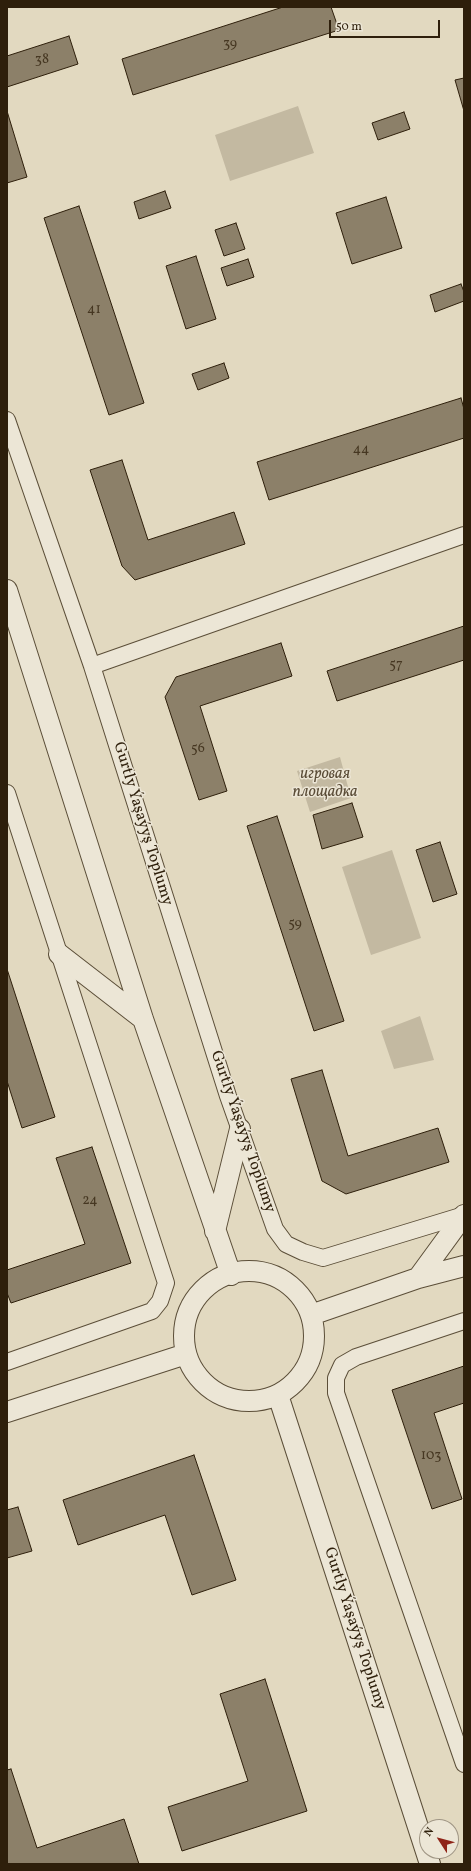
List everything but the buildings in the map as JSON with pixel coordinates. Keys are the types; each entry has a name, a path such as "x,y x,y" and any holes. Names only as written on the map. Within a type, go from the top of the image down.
{"street":[{"name":"Gurtly Ýaşaýyş Toplumy","path":"7,420 92,666 240,1129 275,1229 286,1244 303,1252 323,1258 464,1215"},
{"path":"92,666 464,535"},
{"path":"7,590 143,1019 230,1275"},
{"path":"7,793 166,1283 160,1301 152,1311 7,1362"},
{"path":"59,954 143,1019"},
{"path":"215,1231 240,1129"},
{"path":"418,1278 464,1215"},
{"path":"311,1315 418,1278 464,1266"},
{"path":"246,1270 258,1271 281,1279 299,1294 311,1315 314,1338 309,1361 296,1381 278,1395 266,1399 253,1401 228,1398 216,1393 198,1377 186,1354 184,1328 192,1303 200,1292 221,1277 246,1270"},
{"path":"464,1321 356,1357 342,1365 336,1378 336,1393 464,1764"},
{"path":"7,1412 186,1354"},
{"name":"Gurtly Ýaşaýyş Toplumy","path":"278,1395 430,1864"}],"green space":[{"path":"298,106 314,153 230,181 215,135"},
{"name":"игровая площадка","path":"340,757 351,798 310,812 297,771"},
{"path":"392,850 421,938 371,955 342,867"},
{"path":"420,1016 434,1060 394,1069 381,1031"}]}
